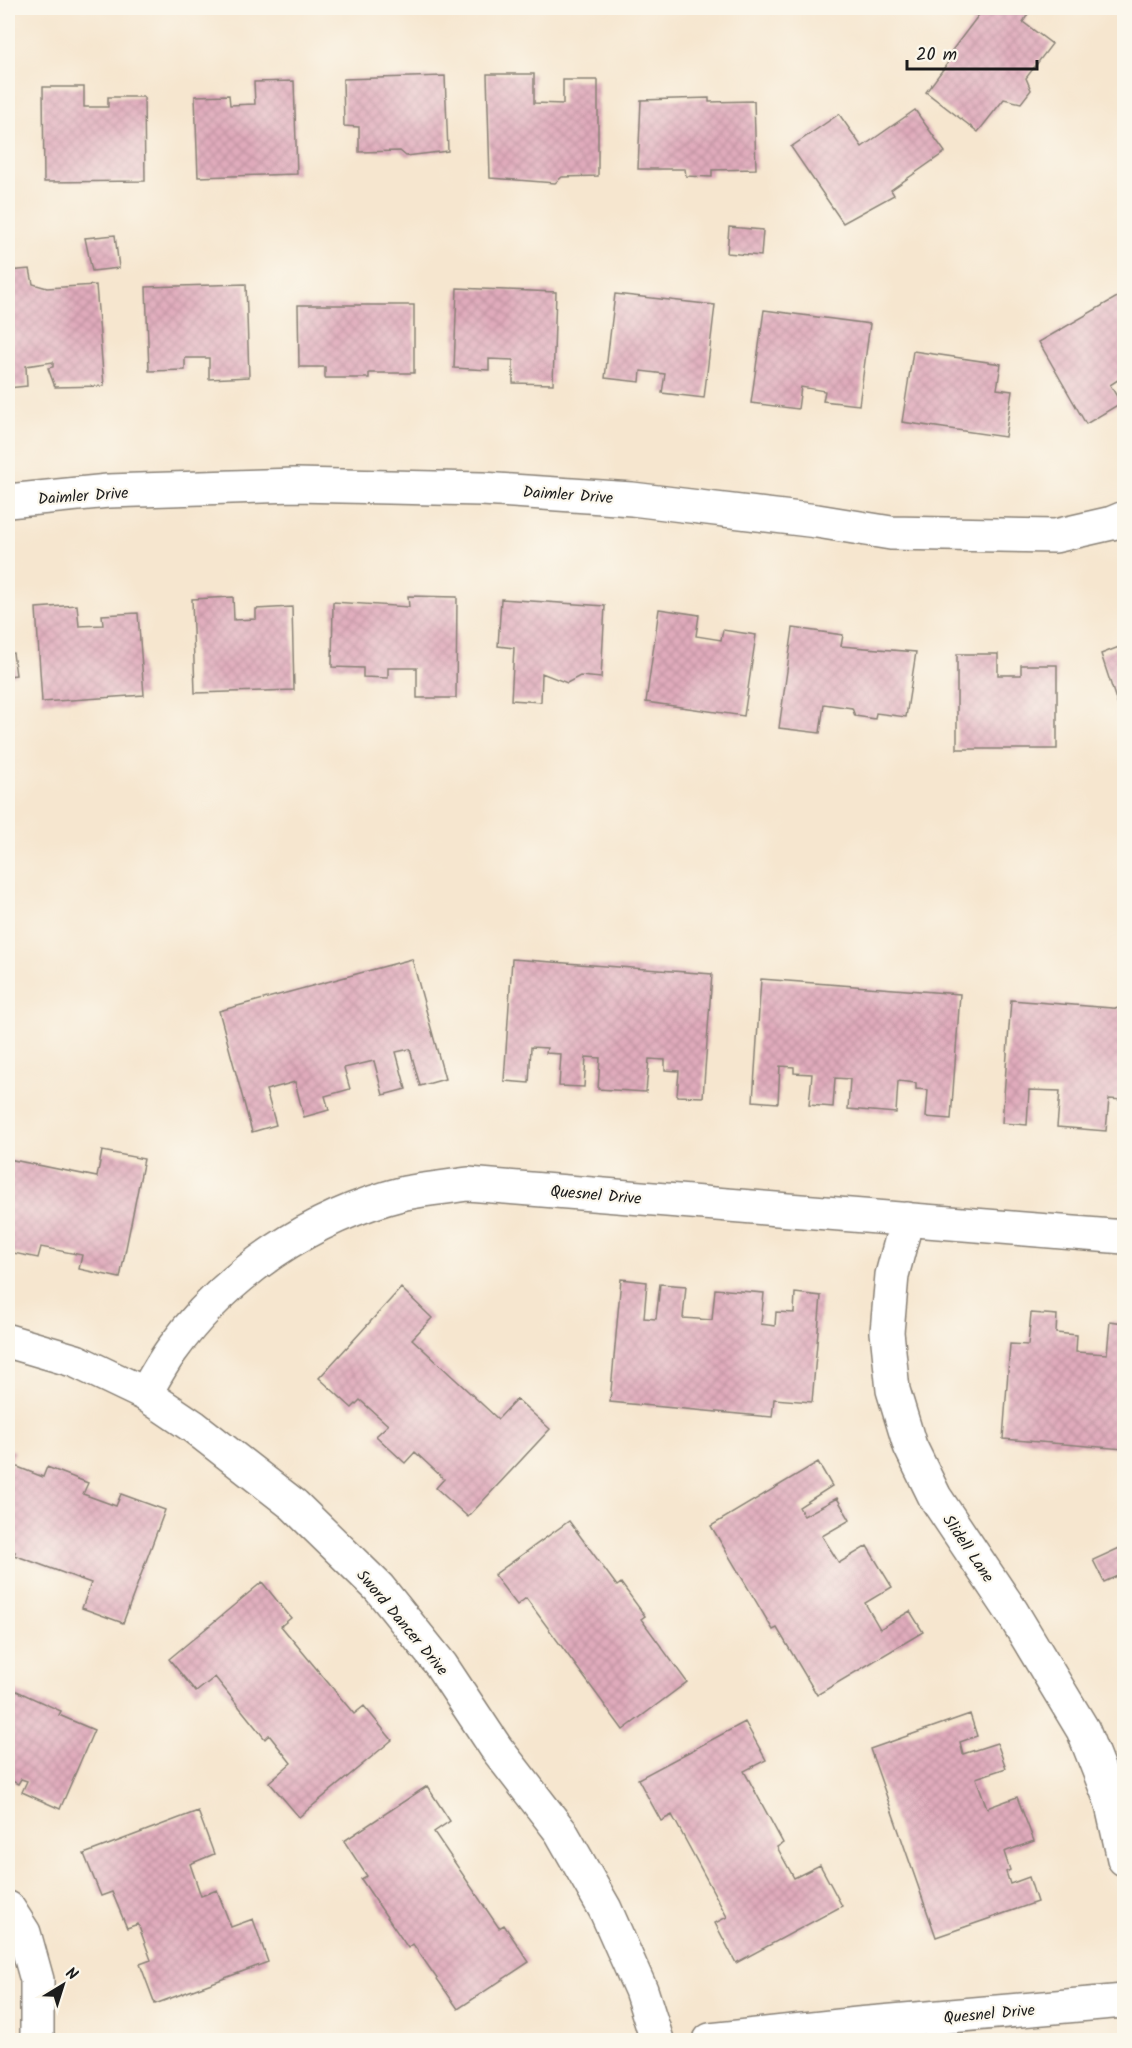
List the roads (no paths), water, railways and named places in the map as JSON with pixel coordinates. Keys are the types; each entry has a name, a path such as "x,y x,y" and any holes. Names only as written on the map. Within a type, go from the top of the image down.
{"street":[{"name":"Daimler Drive","path":"8,501 108,491 307,485 482,489 632,499 817,521 891,533 1055,536 1125,518"},
{"name":"Quesnel Drive","path":"145,1394 171,1351 211,1303 258,1261 301,1234 348,1212 406,1193 468,1184 1125,1237"},
{"name":"Slidell Lane","path":"907,1219 892,1275 888,1332 893,1390 910,1446 935,1497 1012,1612 1083,1730 1110,1801 1125,1859"},
{"name":"Sword Dancer Drive","path":"8,1341 76,1361 145,1394 194,1427 294,1505 379,1588 441,1665 496,1748 561,1832 605,1909 640,1990 657,2040"},
{"path":"8,1908 24,1933 37,1980 37,2040"},
{"name":"Quesnel Drive","path":"710,2040 858,2024 1125,2001"}]}
